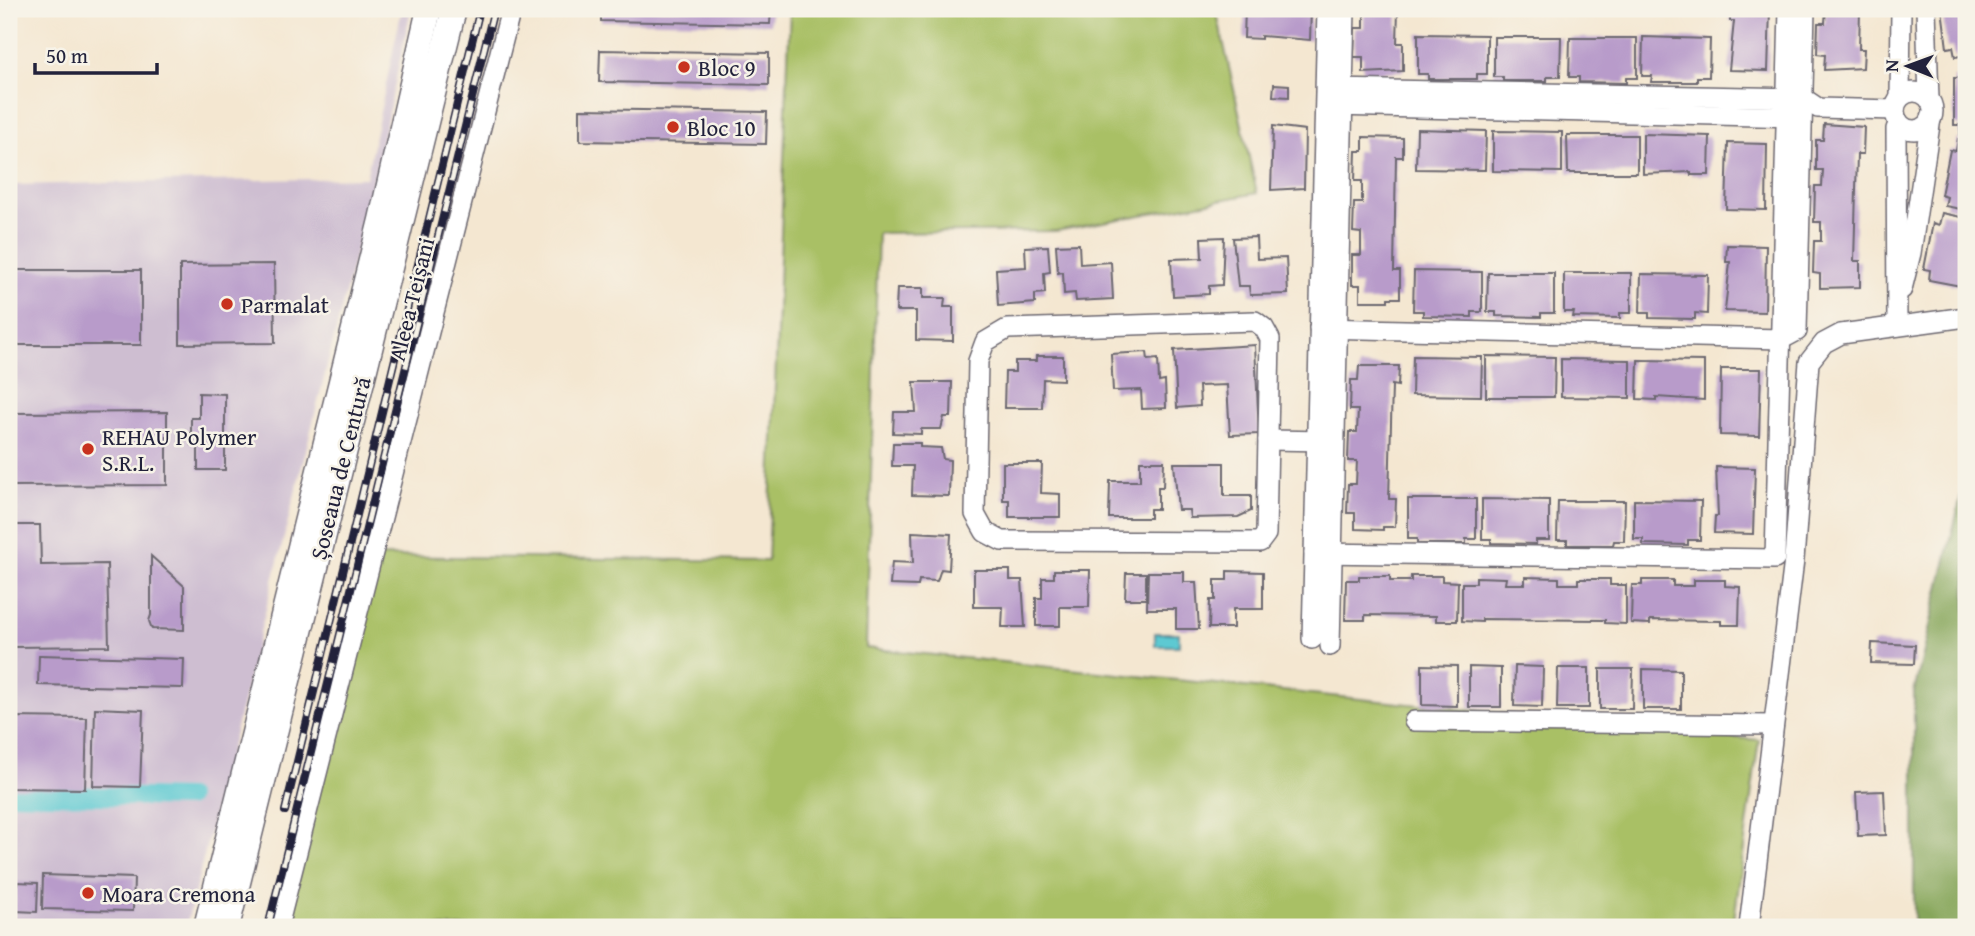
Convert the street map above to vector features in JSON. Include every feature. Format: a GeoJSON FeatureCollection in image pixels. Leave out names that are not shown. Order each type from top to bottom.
{"type":"FeatureCollection","features":[{"type":"Feature","properties":{"kind":"main road","name":"Șoseaua de Centură"},"geometry":{"type":"LineString","coordinates":[[206,927],[381,220],[429,9]]}},
{"type":"Feature","properties":{"kind":"main road","name":"Șoseaua de Centură"},"geometry":{"type":"LineString","coordinates":[[227,927],[454,9]]}},
{"type":"Feature","properties":{"kind":"street","name":"Aleea Teișani"},"geometry":{"type":"LineString","coordinates":[[278,927],[511,9]]}},
{"type":"Feature","properties":{"kind":"street"},"geometry":{"type":"LineString","coordinates":[[1312,639],[1323,553],[1329,328],[1334,98],[1327,9]]}},
{"type":"Feature","properties":{"kind":"street"},"geometry":{"type":"LineString","coordinates":[[1334,98],[1345,9]]}},
{"type":"Feature","properties":{"kind":"street"},"geometry":{"type":"LineString","coordinates":[[1789,9],[1800,107]]}},
{"type":"Feature","properties":{"kind":"street"},"geometry":{"type":"LineString","coordinates":[[1323,553],[1775,559],[1782,339],[1805,9]]}},
{"type":"Feature","properties":{"kind":"street"},"geometry":{"type":"LineString","coordinates":[[1896,320],[1896,129],[1901,9]]}},
{"type":"Feature","properties":{"kind":"street"},"geometry":{"type":"LineString","coordinates":[[1896,320],[1911,253],[1930,109],[1926,9]]}},
{"type":"Feature","properties":{"kind":"street"},"geometry":{"type":"LineString","coordinates":[[1898,110],[1912,92],[1930,109]]}},
{"type":"Feature","properties":{"kind":"street"},"geometry":{"type":"LineString","coordinates":[[1334,98],[1898,110],[1916,130],[1930,109]]}},
{"type":"Feature","properties":{"kind":"street"},"geometry":{"type":"LineString","coordinates":[[1749,927],[1794,560],[1809,362],[1824,343],[1841,334],[1896,320],[1966,317]]}},
{"type":"Feature","properties":{"kind":"street"},"geometry":{"type":"LineString","coordinates":[[1255,321],[1264,328],[1270,339],[1268,440],[1266,534],[1260,542],[1002,541],[985,532],[975,514],[978,361],[985,342],[1007,329],[1255,321]]}},
{"type":"Feature","properties":{"kind":"street"},"geometry":{"type":"LineString","coordinates":[[1329,328],[1782,339]]}},
{"type":"Feature","properties":{"kind":"street"},"geometry":{"type":"LineString","coordinates":[[1268,440],[1326,441]]}},
{"type":"Feature","properties":{"kind":"street"},"geometry":{"type":"LineString","coordinates":[[1323,553],[1330,646]]}},
{"type":"Feature","properties":{"kind":"street"},"geometry":{"type":"LineString","coordinates":[[1414,721],[1772,725]]}},
{"type":"Feature","properties":{"kind":"shaded area"},"geometry":{"type":"Polygon","coordinates":[[[402,9],[411,9],[374,179],[186,927],[9,927],[9,185],[366,178],[402,9]]]}},
{"type":"Feature","properties":{"kind":"green space"},"geometry":{"type":"Polygon","coordinates":[[[790,9],[1216,9],[1257,193],[1056,231],[878,233],[866,648],[1759,740],[1733,927],[281,927],[375,556],[768,561],[790,9]]]}},
{"type":"Feature","properties":{"kind":"green space"},"geometry":{"type":"Polygon","coordinates":[[[1966,476],[1966,927],[1914,927],[1914,692],[1966,476]]]}},
{"type":"Feature","properties":{"kind":"water"},"geometry":{"type":"Polygon","coordinates":[[[1155,633],[1179,633],[1179,646],[1155,646],[1155,633]]]}},
{"type":"Feature","properties":{"kind":"building"},"geometry":{"type":"Polygon","coordinates":[[[601,9],[771,9],[770,24],[601,21],[601,9]]]}},
{"type":"Feature","properties":{"kind":"building"},"geometry":{"type":"Polygon","coordinates":[[[1245,9],[1311,9],[1310,40],[1261,36],[1261,39],[1244,38],[1245,9]]]}},
{"type":"Feature","properties":{"kind":"building"},"geometry":{"type":"Polygon","coordinates":[[[1364,9],[1398,9],[1397,43],[1403,43],[1403,71],[1363,73],[1363,57],[1354,57],[1355,28],[1364,28],[1364,9]]]}},
{"type":"Feature","properties":{"kind":"building"},"geometry":{"type":"Polygon","coordinates":[[[1730,9],[1770,9],[1768,71],[1729,70],[1734,21],[1730,21],[1730,9]]]}},
{"type":"Feature","properties":{"kind":"building"},"geometry":{"type":"Polygon","coordinates":[[[1826,9],[1860,9],[1859,49],[1864,49],[1863,68],[1824,70],[1825,55],[1817,54],[1818,23],[1825,23],[1826,9]]]}},
{"type":"Feature","properties":{"kind":"building"},"geometry":{"type":"Polygon","coordinates":[[[1942,9],[1966,9],[1966,55],[1955,57],[1953,47],[1947,48],[1942,9]]]}},
{"type":"Feature","properties":{"kind":"building"},"geometry":{"type":"Polygon","coordinates":[[[1418,34],[1487,35],[1487,74],[1477,74],[1477,79],[1428,79],[1428,74],[1418,74],[1418,34]]]}},
{"type":"Feature","properties":{"kind":"building"},"geometry":{"type":"Polygon","coordinates":[[[1494,37],[1561,37],[1560,77],[1547,77],[1547,81],[1503,81],[1503,77],[1494,77],[1494,37]]]}},
{"type":"Feature","properties":{"kind":"building"},"geometry":{"type":"Polygon","coordinates":[[[1643,37],[1710,39],[1709,77],[1697,77],[1697,82],[1651,82],[1652,76],[1642,76],[1643,37]]]}},
{"type":"Feature","properties":{"kind":"building"},"geometry":{"type":"Polygon","coordinates":[[[1570,38],[1637,38],[1637,78],[1626,78],[1626,83],[1579,82],[1579,77],[1569,77],[1570,38]]]}},
{"type":"Feature","properties":{"kind":"building","name":"Bloc 9"},"geometry":{"type":"Polygon","coordinates":[[[600,50],[769,53],[769,85],[599,82],[600,50]]]}},
{"type":"Feature","properties":{"kind":"building"},"geometry":{"type":"Polygon","coordinates":[[[1960,66],[1966,66],[1966,135],[1960,135],[1960,125],[1954,125],[1954,78],[1960,78],[1960,66]]]}},
{"type":"Feature","properties":{"kind":"building"},"geometry":{"type":"Polygon","coordinates":[[[1274,84],[1289,85],[1289,97],[1273,96],[1274,84]]]}},
{"type":"Feature","properties":{"kind":"building","name":"Bloc 10"},"geometry":{"type":"Polygon","coordinates":[[[580,109],[767,112],[766,144],[580,141],[580,109]]]}},
{"type":"Feature","properties":{"kind":"building"},"geometry":{"type":"Polygon","coordinates":[[[1824,124],[1864,127],[1863,154],[1857,154],[1854,261],[1860,261],[1860,287],[1820,288],[1820,274],[1813,273],[1814,241],[1821,241],[1821,222],[1814,222],[1815,186],[1822,186],[1823,170],[1816,170],[1816,140],[1823,140],[1824,124]]]}},
{"type":"Feature","properties":{"kind":"building"},"geometry":{"type":"Polygon","coordinates":[[[1273,126],[1305,130],[1304,188],[1271,190],[1273,126]]]}},
{"type":"Feature","properties":{"kind":"building"},"geometry":{"type":"Polygon","coordinates":[[[1417,129],[1486,131],[1485,170],[1416,169],[1417,129]]]}},
{"type":"Feature","properties":{"kind":"building"},"geometry":{"type":"Polygon","coordinates":[[[1493,131],[1562,132],[1562,172],[1493,171],[1493,131]]]}},
{"type":"Feature","properties":{"kind":"building"},"geometry":{"type":"Polygon","coordinates":[[[1643,134],[1710,136],[1709,175],[1691,175],[1691,172],[1643,174],[1643,134]]]}},
{"type":"Feature","properties":{"kind":"building"},"geometry":{"type":"Polygon","coordinates":[[[1567,135],[1637,135],[1637,173],[1568,173],[1567,135]]]}},
{"type":"Feature","properties":{"kind":"building"},"geometry":{"type":"Polygon","coordinates":[[[1363,137],[1403,138],[1403,157],[1396,157],[1394,271],[1400,271],[1400,298],[1388,298],[1388,301],[1360,301],[1360,285],[1352,285],[1352,255],[1361,255],[1361,233],[1353,232],[1354,203],[1362,203],[1362,181],[1355,181],[1356,151],[1363,151],[1363,137]]]}},
{"type":"Feature","properties":{"kind":"building"},"geometry":{"type":"Polygon","coordinates":[[[1958,139],[1966,141],[1966,210],[1945,206],[1947,197],[1941,195],[1950,150],[1956,151],[1958,139]]]}},
{"type":"Feature","properties":{"kind":"building"},"geometry":{"type":"Polygon","coordinates":[[[1728,143],[1767,144],[1766,210],[1726,209],[1728,143]]]}},
{"type":"Feature","properties":{"kind":"building"},"geometry":{"type":"Polygon","coordinates":[[[1942,213],[1966,218],[1966,287],[1929,280],[1930,270],[1924,269],[1933,223],[1939,225],[1942,213]]]}},
{"type":"Feature","properties":{"kind":"building"},"geometry":{"type":"Polygon","coordinates":[[[1224,237],[1222,285],[1209,286],[1209,294],[1173,296],[1171,259],[1202,258],[1201,238],[1224,237]]]}},
{"type":"Feature","properties":{"kind":"building"},"geometry":{"type":"Polygon","coordinates":[[[1256,237],[1257,259],[1286,258],[1288,294],[1250,295],[1249,286],[1238,286],[1233,238],[1256,237]]]}},
{"type":"Feature","properties":{"kind":"building"},"geometry":{"type":"Polygon","coordinates":[[[1079,244],[1080,264],[1111,262],[1113,299],[1076,301],[1075,293],[1064,294],[1063,272],[1058,273],[1056,245],[1079,244]]]}},
{"type":"Feature","properties":{"kind":"building"},"geometry":{"type":"Polygon","coordinates":[[[1727,245],[1766,246],[1765,312],[1725,311],[1730,262],[1726,262],[1727,245]]]}},
{"type":"Feature","properties":{"kind":"building"},"geometry":{"type":"Polygon","coordinates":[[[1048,246],[1050,272],[1044,273],[1045,293],[1035,294],[1035,303],[998,306],[996,269],[1026,267],[1025,247],[1048,246]]]}},
{"type":"Feature","properties":{"kind":"building","name":"Parmalat"},"geometry":{"type":"Polygon","coordinates":[[[274,264],[275,343],[180,344],[180,265],[274,264]]]}},
{"type":"Feature","properties":{"kind":"building"},"geometry":{"type":"Polygon","coordinates":[[[9,270],[141,270],[141,345],[9,345],[9,270]]]}},
{"type":"Feature","properties":{"kind":"building"},"geometry":{"type":"Polygon","coordinates":[[[1414,271],[1482,272],[1482,312],[1472,312],[1472,317],[1423,316],[1423,311],[1413,311],[1414,271]]]}},
{"type":"Feature","properties":{"kind":"building"},"geometry":{"type":"Polygon","coordinates":[[[1488,273],[1554,273],[1554,313],[1541,313],[1541,317],[1496,316],[1496,312],[1487,312],[1488,273]]]}},
{"type":"Feature","properties":{"kind":"building"},"geometry":{"type":"Polygon","coordinates":[[[1564,273],[1631,273],[1631,313],[1620,313],[1620,318],[1573,317],[1574,312],[1564,312],[1564,273]]]}},
{"type":"Feature","properties":{"kind":"building"},"geometry":{"type":"Polygon","coordinates":[[[1641,274],[1708,275],[1707,314],[1695,313],[1695,319],[1649,318],[1649,313],[1640,313],[1641,274]]]}},
{"type":"Feature","properties":{"kind":"building"},"geometry":{"type":"Polygon","coordinates":[[[897,288],[923,288],[923,298],[945,298],[944,307],[953,307],[953,341],[916,340],[916,311],[896,311],[897,288]]]}},
{"type":"Feature","properties":{"kind":"building"},"geometry":{"type":"Polygon","coordinates":[[[1255,345],[1259,434],[1230,435],[1227,385],[1199,386],[1200,406],[1177,408],[1174,350],[1255,345]]]}},
{"type":"Feature","properties":{"kind":"building"},"geometry":{"type":"Polygon","coordinates":[[[1147,352],[1148,360],[1158,359],[1159,382],[1165,381],[1166,408],[1142,409],[1141,390],[1113,391],[1111,354],[1147,352]]]}},
{"type":"Feature","properties":{"kind":"building"},"geometry":{"type":"Polygon","coordinates":[[[1036,356],[1063,356],[1063,380],[1043,379],[1042,408],[1004,408],[1005,372],[1015,372],[1015,361],[1036,361],[1036,356]]]}},
{"type":"Feature","properties":{"kind":"building"},"geometry":{"type":"Polygon","coordinates":[[[1413,356],[1482,357],[1481,396],[1412,395],[1413,356]]]}},
{"type":"Feature","properties":{"kind":"building"},"geometry":{"type":"Polygon","coordinates":[[[1486,356],[1555,357],[1554,397],[1486,397],[1486,356]]]}},
{"type":"Feature","properties":{"kind":"building"},"geometry":{"type":"Polygon","coordinates":[[[1561,359],[1630,360],[1630,398],[1561,397],[1561,359]]]}},
{"type":"Feature","properties":{"kind":"building"},"geometry":{"type":"Polygon","coordinates":[[[1638,360],[1704,361],[1704,400],[1656,397],[1656,400],[1637,399],[1638,360]]]}},
{"type":"Feature","properties":{"kind":"building"},"geometry":{"type":"Polygon","coordinates":[[[1359,366],[1399,366],[1398,386],[1392,385],[1389,499],[1396,499],[1395,527],[1383,527],[1383,530],[1355,529],[1355,513],[1347,513],[1348,484],[1356,484],[1357,461],[1348,461],[1349,432],[1357,432],[1358,410],[1350,410],[1351,380],[1358,380],[1359,366]]]}},
{"type":"Feature","properties":{"kind":"building"},"geometry":{"type":"Polygon","coordinates":[[[1721,369],[1761,369],[1759,436],[1720,435],[1721,369]]]}},
{"type":"Feature","properties":{"kind":"building"},"geometry":{"type":"Polygon","coordinates":[[[914,382],[952,382],[951,417],[944,417],[941,429],[921,429],[921,434],[893,433],[894,412],[916,412],[914,382]]]}},
{"type":"Feature","properties":{"kind":"building"},"geometry":{"type":"Polygon","coordinates":[[[199,393],[225,394],[225,470],[198,470],[198,445],[191,445],[191,418],[199,418],[199,393]]]}},
{"type":"Feature","properties":{"kind":"building","name":"REHAU Polymer S.R.L."},"geometry":{"type":"Polygon","coordinates":[[[167,412],[167,485],[9,486],[9,413],[167,412]]]}},
{"type":"Feature","properties":{"kind":"building"},"geometry":{"type":"Polygon","coordinates":[[[893,443],[920,443],[920,447],[941,448],[943,459],[950,460],[949,496],[912,495],[913,466],[892,466],[893,443]]]}},
{"type":"Feature","properties":{"kind":"building"},"geometry":{"type":"Polygon","coordinates":[[[1140,461],[1164,461],[1163,487],[1158,487],[1158,509],[1150,509],[1150,518],[1109,518],[1110,481],[1140,481],[1140,461]]]}},
{"type":"Feature","properties":{"kind":"building"},"geometry":{"type":"Polygon","coordinates":[[[1003,463],[1042,463],[1041,493],[1060,494],[1060,517],[1009,517],[1009,500],[1003,500],[1003,463]]]}},
{"type":"Feature","properties":{"kind":"building"},"geometry":{"type":"Polygon","coordinates":[[[1174,463],[1224,463],[1224,496],[1251,496],[1251,511],[1238,517],[1190,518],[1189,510],[1178,510],[1174,463]]]}},
{"type":"Feature","properties":{"kind":"building"},"geometry":{"type":"Polygon","coordinates":[[[1716,467],[1755,468],[1753,534],[1714,533],[1715,516],[1718,516],[1716,467]]]}},
{"type":"Feature","properties":{"kind":"building"},"geometry":{"type":"Polygon","coordinates":[[[1408,499],[1476,499],[1476,539],[1466,539],[1466,544],[1417,544],[1417,539],[1408,539],[1408,499]]]}},
{"type":"Feature","properties":{"kind":"building"},"geometry":{"type":"Polygon","coordinates":[[[1482,499],[1549,500],[1549,540],[1536,540],[1536,544],[1491,543],[1491,539],[1482,539],[1482,499]]]}},
{"type":"Feature","properties":{"kind":"building"},"geometry":{"type":"Polygon","coordinates":[[[1634,500],[1701,501],[1700,540],[1688,540],[1688,545],[1643,544],[1643,539],[1634,539],[1634,500]]]}},
{"type":"Feature","properties":{"kind":"building"},"geometry":{"type":"Polygon","coordinates":[[[1558,501],[1625,501],[1624,541],[1614,541],[1613,545],[1567,545],[1567,540],[1557,540],[1558,501]]]}},
{"type":"Feature","properties":{"kind":"building"},"geometry":{"type":"Polygon","coordinates":[[[9,525],[40,525],[41,565],[107,564],[109,646],[9,647],[9,525]]]}},
{"type":"Feature","properties":{"kind":"building"},"geometry":{"type":"Polygon","coordinates":[[[912,532],[951,534],[949,570],[941,569],[937,581],[919,580],[918,586],[890,585],[892,562],[913,563],[912,532]]]}},
{"type":"Feature","properties":{"kind":"building"},"geometry":{"type":"Polygon","coordinates":[[[151,556],[184,586],[184,630],[152,629],[149,621],[151,556]]]}},
{"type":"Feature","properties":{"kind":"building"},"geometry":{"type":"Polygon","coordinates":[[[974,570],[1010,570],[1010,580],[1022,580],[1025,627],[1002,627],[1003,607],[974,607],[974,570]]]}},
{"type":"Feature","properties":{"kind":"building"},"geometry":{"type":"Polygon","coordinates":[[[1054,570],[1090,570],[1089,607],[1060,607],[1060,626],[1036,626],[1036,598],[1042,598],[1042,578],[1054,578],[1054,570]]]}},
{"type":"Feature","properties":{"kind":"building"},"geometry":{"type":"Polygon","coordinates":[[[1227,571],[1263,572],[1263,609],[1233,609],[1233,628],[1209,628],[1210,600],[1215,600],[1215,580],[1227,580],[1227,571]]]}},
{"type":"Feature","properties":{"kind":"building"},"geometry":{"type":"Polygon","coordinates":[[[1148,572],[1184,572],[1184,582],[1196,582],[1199,629],[1176,629],[1176,609],[1147,609],[1148,572]]]}},
{"type":"Feature","properties":{"kind":"building"},"geometry":{"type":"Polygon","coordinates":[[[1126,573],[1146,573],[1146,599],[1125,599],[1126,573]]]}},
{"type":"Feature","properties":{"kind":"building"},"geometry":{"type":"Polygon","coordinates":[[[1359,576],[1390,576],[1390,581],[1411,581],[1411,576],[1442,576],[1442,581],[1458,582],[1457,621],[1436,621],[1436,616],[1365,615],[1365,620],[1345,620],[1346,580],[1359,580],[1359,576]]]}},
{"type":"Feature","properties":{"kind":"building"},"geometry":{"type":"Polygon","coordinates":[[[1476,577],[1506,578],[1505,584],[1525,584],[1525,577],[1559,578],[1559,584],[1578,584],[1578,579],[1610,579],[1610,585],[1626,585],[1626,624],[1605,623],[1605,620],[1462,621],[1462,583],[1476,583],[1476,577]]]}},
{"type":"Feature","properties":{"kind":"building"},"geometry":{"type":"Polygon","coordinates":[[[1642,580],[1673,580],[1673,586],[1694,586],[1694,580],[1725,580],[1725,586],[1740,587],[1739,625],[1721,625],[1721,621],[1650,620],[1650,624],[1631,623],[1632,585],[1642,585],[1642,580]]]}},
{"type":"Feature","properties":{"kind":"building"},"geometry":{"type":"Polygon","coordinates":[[[1872,643],[1915,645],[1914,664],[1871,663],[1872,643]]]}},
{"type":"Feature","properties":{"kind":"building"},"geometry":{"type":"Polygon","coordinates":[[[39,655],[184,659],[183,688],[38,685],[39,655]]]}},
{"type":"Feature","properties":{"kind":"building"},"geometry":{"type":"Polygon","coordinates":[[[1422,665],[1457,666],[1457,706],[1422,705],[1422,665]]]}},
{"type":"Feature","properties":{"kind":"building"},"geometry":{"type":"Polygon","coordinates":[[[1515,666],[1543,667],[1542,707],[1514,706],[1515,666]]]}},
{"type":"Feature","properties":{"kind":"building"},"geometry":{"type":"Polygon","coordinates":[[[1469,667],[1501,668],[1501,707],[1469,707],[1469,667]]]}},
{"type":"Feature","properties":{"kind":"building"},"geometry":{"type":"Polygon","coordinates":[[[1558,668],[1589,668],[1589,708],[1557,708],[1558,668]]]}},
{"type":"Feature","properties":{"kind":"building"},"geometry":{"type":"Polygon","coordinates":[[[1600,669],[1633,669],[1632,709],[1600,709],[1600,669]]]}},
{"type":"Feature","properties":{"kind":"building"},"geometry":{"type":"Polygon","coordinates":[[[1643,669],[1681,670],[1681,709],[1643,709],[1643,669]]]}},
{"type":"Feature","properties":{"kind":"building"},"geometry":{"type":"Polygon","coordinates":[[[95,708],[143,710],[140,787],[93,786],[95,708]]]}},
{"type":"Feature","properties":{"kind":"building"},"geometry":{"type":"Polygon","coordinates":[[[9,717],[87,718],[85,789],[9,788],[9,717]]]}},
{"type":"Feature","properties":{"kind":"building"},"geometry":{"type":"Polygon","coordinates":[[[1884,791],[1886,835],[1858,836],[1856,792],[1884,791]]]}},
{"type":"Feature","properties":{"kind":"building","name":"Moara Cremona"},"geometry":{"type":"Polygon","coordinates":[[[43,875],[134,878],[133,911],[42,909],[43,875]]]}},
{"type":"Feature","properties":{"kind":"building"},"geometry":{"type":"Polygon","coordinates":[[[17,882],[38,883],[37,912],[15,911],[17,882]]]}},
{"type":"Feature","properties":{"kind":"waterway"},"geometry":{"type":"LineString","coordinates":[[9,794],[188,798]]}},
{"type":"Feature","properties":{"kind":"railway"},"geometry":{"type":"LineString","coordinates":[[285,811],[480,9]]}},
{"type":"Feature","properties":{"kind":"railway"},"geometry":{"type":"LineString","coordinates":[[268,927],[494,9]]}},
{"type":"Feature","properties":{"kind":"place","name":"Bloc 9"},"geometry":{"type":"Point","coordinates":[684,67]}},
{"type":"Feature","properties":{"kind":"place","name":"Bloc 10"},"geometry":{"type":"Point","coordinates":[673,127]}},
{"type":"Feature","properties":{"kind":"place","name":"Parmalat"},"geometry":{"type":"Point","coordinates":[227,304]}},
{"type":"Feature","properties":{"kind":"place","name":"REHAU Polymer S.R.L."},"geometry":{"type":"Point","coordinates":[88,449]}},
{"type":"Feature","properties":{"kind":"place","name":"Moara Cremona"},"geometry":{"type":"Point","coordinates":[88,893]}}]}
